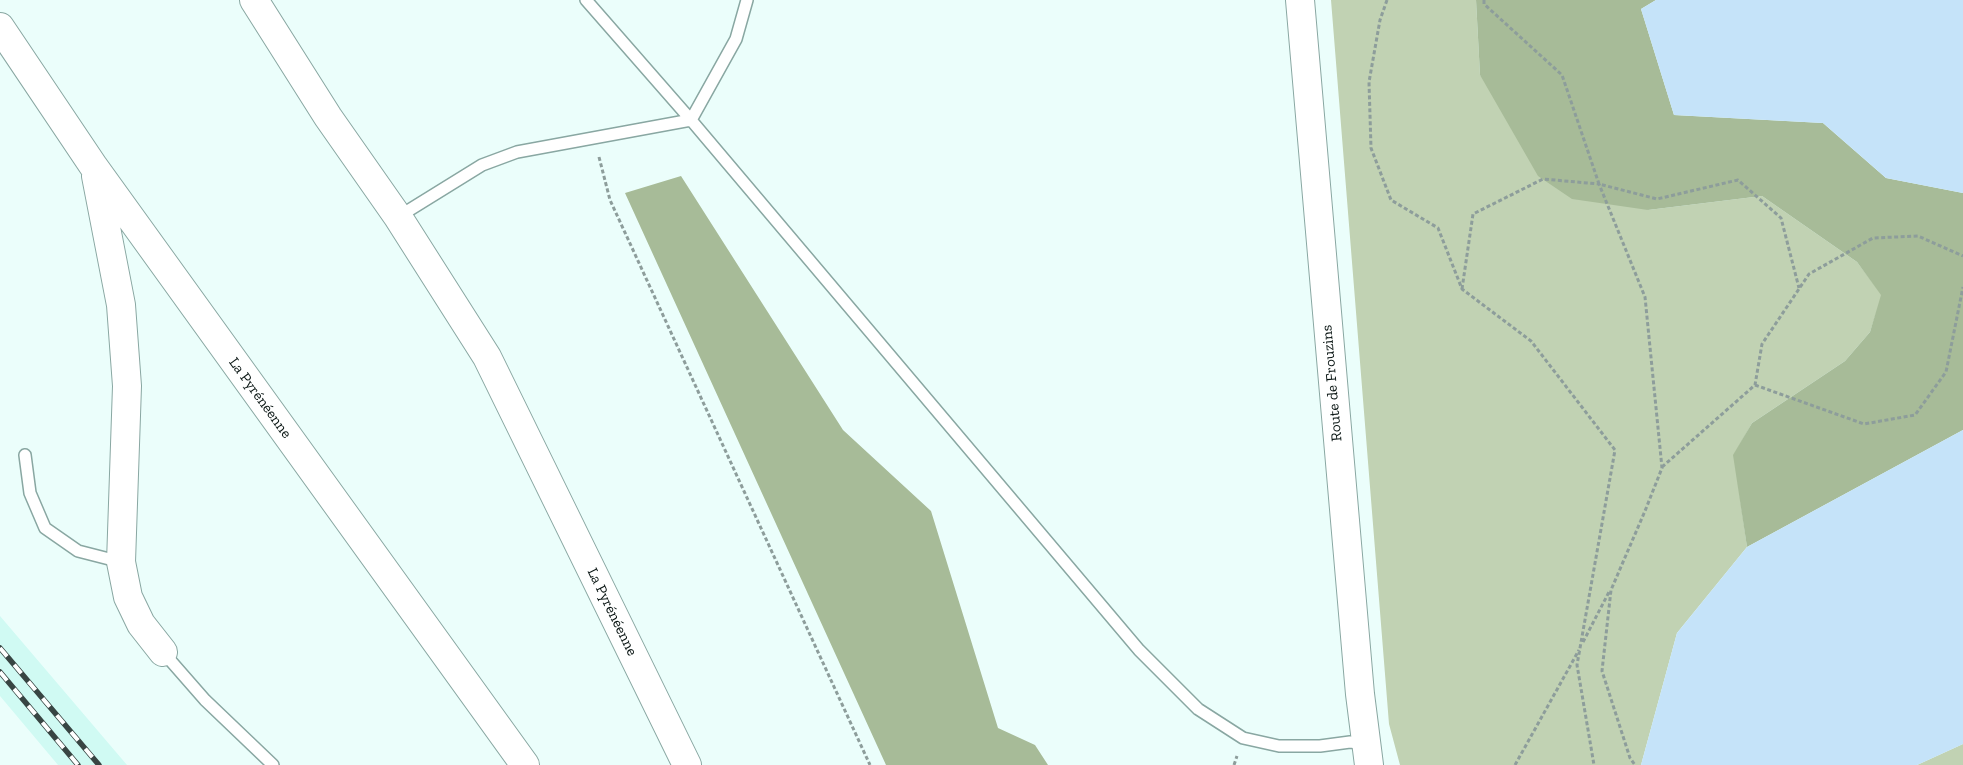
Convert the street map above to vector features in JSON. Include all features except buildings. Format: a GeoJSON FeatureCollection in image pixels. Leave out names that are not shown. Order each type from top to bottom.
{"type":"FeatureCollection","features":[{"type":"Feature","properties":{"kind":"main road","name":"La Pyrénéenne"},"geometry":{"type":"LineString","coordinates":[[254,0],[328,116],[398,217],[487,357],[687,765]]}},
{"type":"Feature","properties":{"kind":"main road","name":"Route de Frouzins"},"geometry":{"type":"LineString","coordinates":[[1300,0],[1334,403],[1368,754]]}},
{"type":"Feature","properties":{"kind":"main road","name":"La Pyrénéenne"},"geometry":{"type":"LineString","coordinates":[[0,27],[94,167],[525,765]]}},
{"type":"Feature","properties":{"kind":"main road"},"geometry":{"type":"LineString","coordinates":[[94,167],[121,305],[123,332],[126,386],[121,562],[128,597],[141,624],[163,652]]}},
{"type":"Feature","properties":{"kind":"lane"},"geometry":{"type":"LineString","coordinates":[[586,0],[691,120],[1139,650],[1198,709],[1243,738],[1279,746],[1320,746],[1350,742],[1368,754]]}},
{"type":"Feature","properties":{"kind":"lane"},"geometry":{"type":"LineString","coordinates":[[691,120],[736,39],[748,0]]}},
{"type":"Feature","properties":{"kind":"lane"},"geometry":{"type":"LineString","coordinates":[[398,217],[482,165],[517,152],[691,120]]}},
{"type":"Feature","properties":{"kind":"lane"},"geometry":{"type":"LineString","coordinates":[[25,455],[30,493],[45,528],[78,551],[121,562]]}},
{"type":"Feature","properties":{"kind":"lane"},"geometry":{"type":"LineString","coordinates":[[163,652],[205,700],[273,765]]}},
{"type":"Feature","properties":{"kind":"path"},"geometry":{"type":"LineString","coordinates":[[1387,0],[1380,20],[1369,82],[1371,148],[1390,200],[1438,228],[1462,290],[1531,341],[1615,450],[1577,665],[1594,765]]}},
{"type":"Feature","properties":{"kind":"path"},"geometry":{"type":"LineString","coordinates":[[1484,0],[1484,4],[1562,75],[1599,184],[1645,297],[1662,468]]}},
{"type":"Feature","properties":{"kind":"path"},"geometry":{"type":"LineString","coordinates":[[594,137],[610,200],[870,765]]}},
{"type":"Feature","properties":{"kind":"path"},"geometry":{"type":"LineString","coordinates":[[1462,290],[1474,214],[1543,180],[1599,184],[1658,199],[1738,180],[1781,218],[1799,288]]}},
{"type":"Feature","properties":{"kind":"path"},"geometry":{"type":"LineString","coordinates":[[1515,765],[1611,590],[1662,468],[1755,385],[1762,344],[1808,274],[1873,238],[1918,236],[1963,256]]}},
{"type":"Feature","properties":{"kind":"path"},"geometry":{"type":"LineString","coordinates":[[1755,385],[1864,424],[1915,414],[1946,372],[1963,287]]}},
{"type":"Feature","properties":{"kind":"path"},"geometry":{"type":"LineString","coordinates":[[1611,590],[1602,671],[1630,758],[1635,765]]}},
{"type":"Feature","properties":{"kind":"shaded area"},"geometry":{"type":"Polygon","coordinates":[[[1331,0],[1476,0],[1480,75],[1648,210],[1762,196],[1857,262],[1882,295],[1870,332],[1845,361],[1752,423],[1734,455],[1747,547],[1677,633],[1641,765],[1400,765],[1389,724],[1331,0]]]}},
{"type":"Feature","properties":{"kind":"shaded area"},"geometry":{"type":"Polygon","coordinates":[[[1476,0],[1656,0],[1641,9],[1674,115],[1823,123],[1886,178],[1963,193],[1963,430],[1747,547],[1733,455],[1752,423],[1845,361],[1870,332],[1881,295],[1857,262],[1762,196],[1648,210],[1572,199],[1538,176],[1480,75],[1476,0]]]}},
{"type":"Feature","properties":{"kind":"shaded area"},"geometry":{"type":"Polygon","coordinates":[[[681,176],[843,430],[931,511],[998,728],[1035,745],[1048,765],[886,765],[625,193],[681,176]]]}},
{"type":"Feature","properties":{"kind":"shaded area"},"geometry":{"type":"Polygon","coordinates":[[[0,616],[127,765],[58,765],[0,696],[0,616]]]}},
{"type":"Feature","properties":{"kind":"shaded area"},"geometry":{"type":"Polygon","coordinates":[[[1963,744],[1963,765],[1917,765],[1963,744]]]}},
{"type":"Feature","properties":{"kind":"water"},"geometry":{"type":"Polygon","coordinates":[[[1656,0],[1963,0],[1963,193],[1886,178],[1823,123],[1674,115],[1641,9],[1656,0]]]}},
{"type":"Feature","properties":{"kind":"water"},"geometry":{"type":"Polygon","coordinates":[[[1963,430],[1963,744],[1917,765],[1641,765],[1677,633],[1747,547],[1963,430]]]}},
{"type":"Feature","properties":{"kind":"railway"},"geometry":{"type":"LineString","coordinates":[[0,648],[99,765]]}},
{"type":"Feature","properties":{"kind":"railway"},"geometry":{"type":"LineString","coordinates":[[0,672],[78,765]]}}]}
